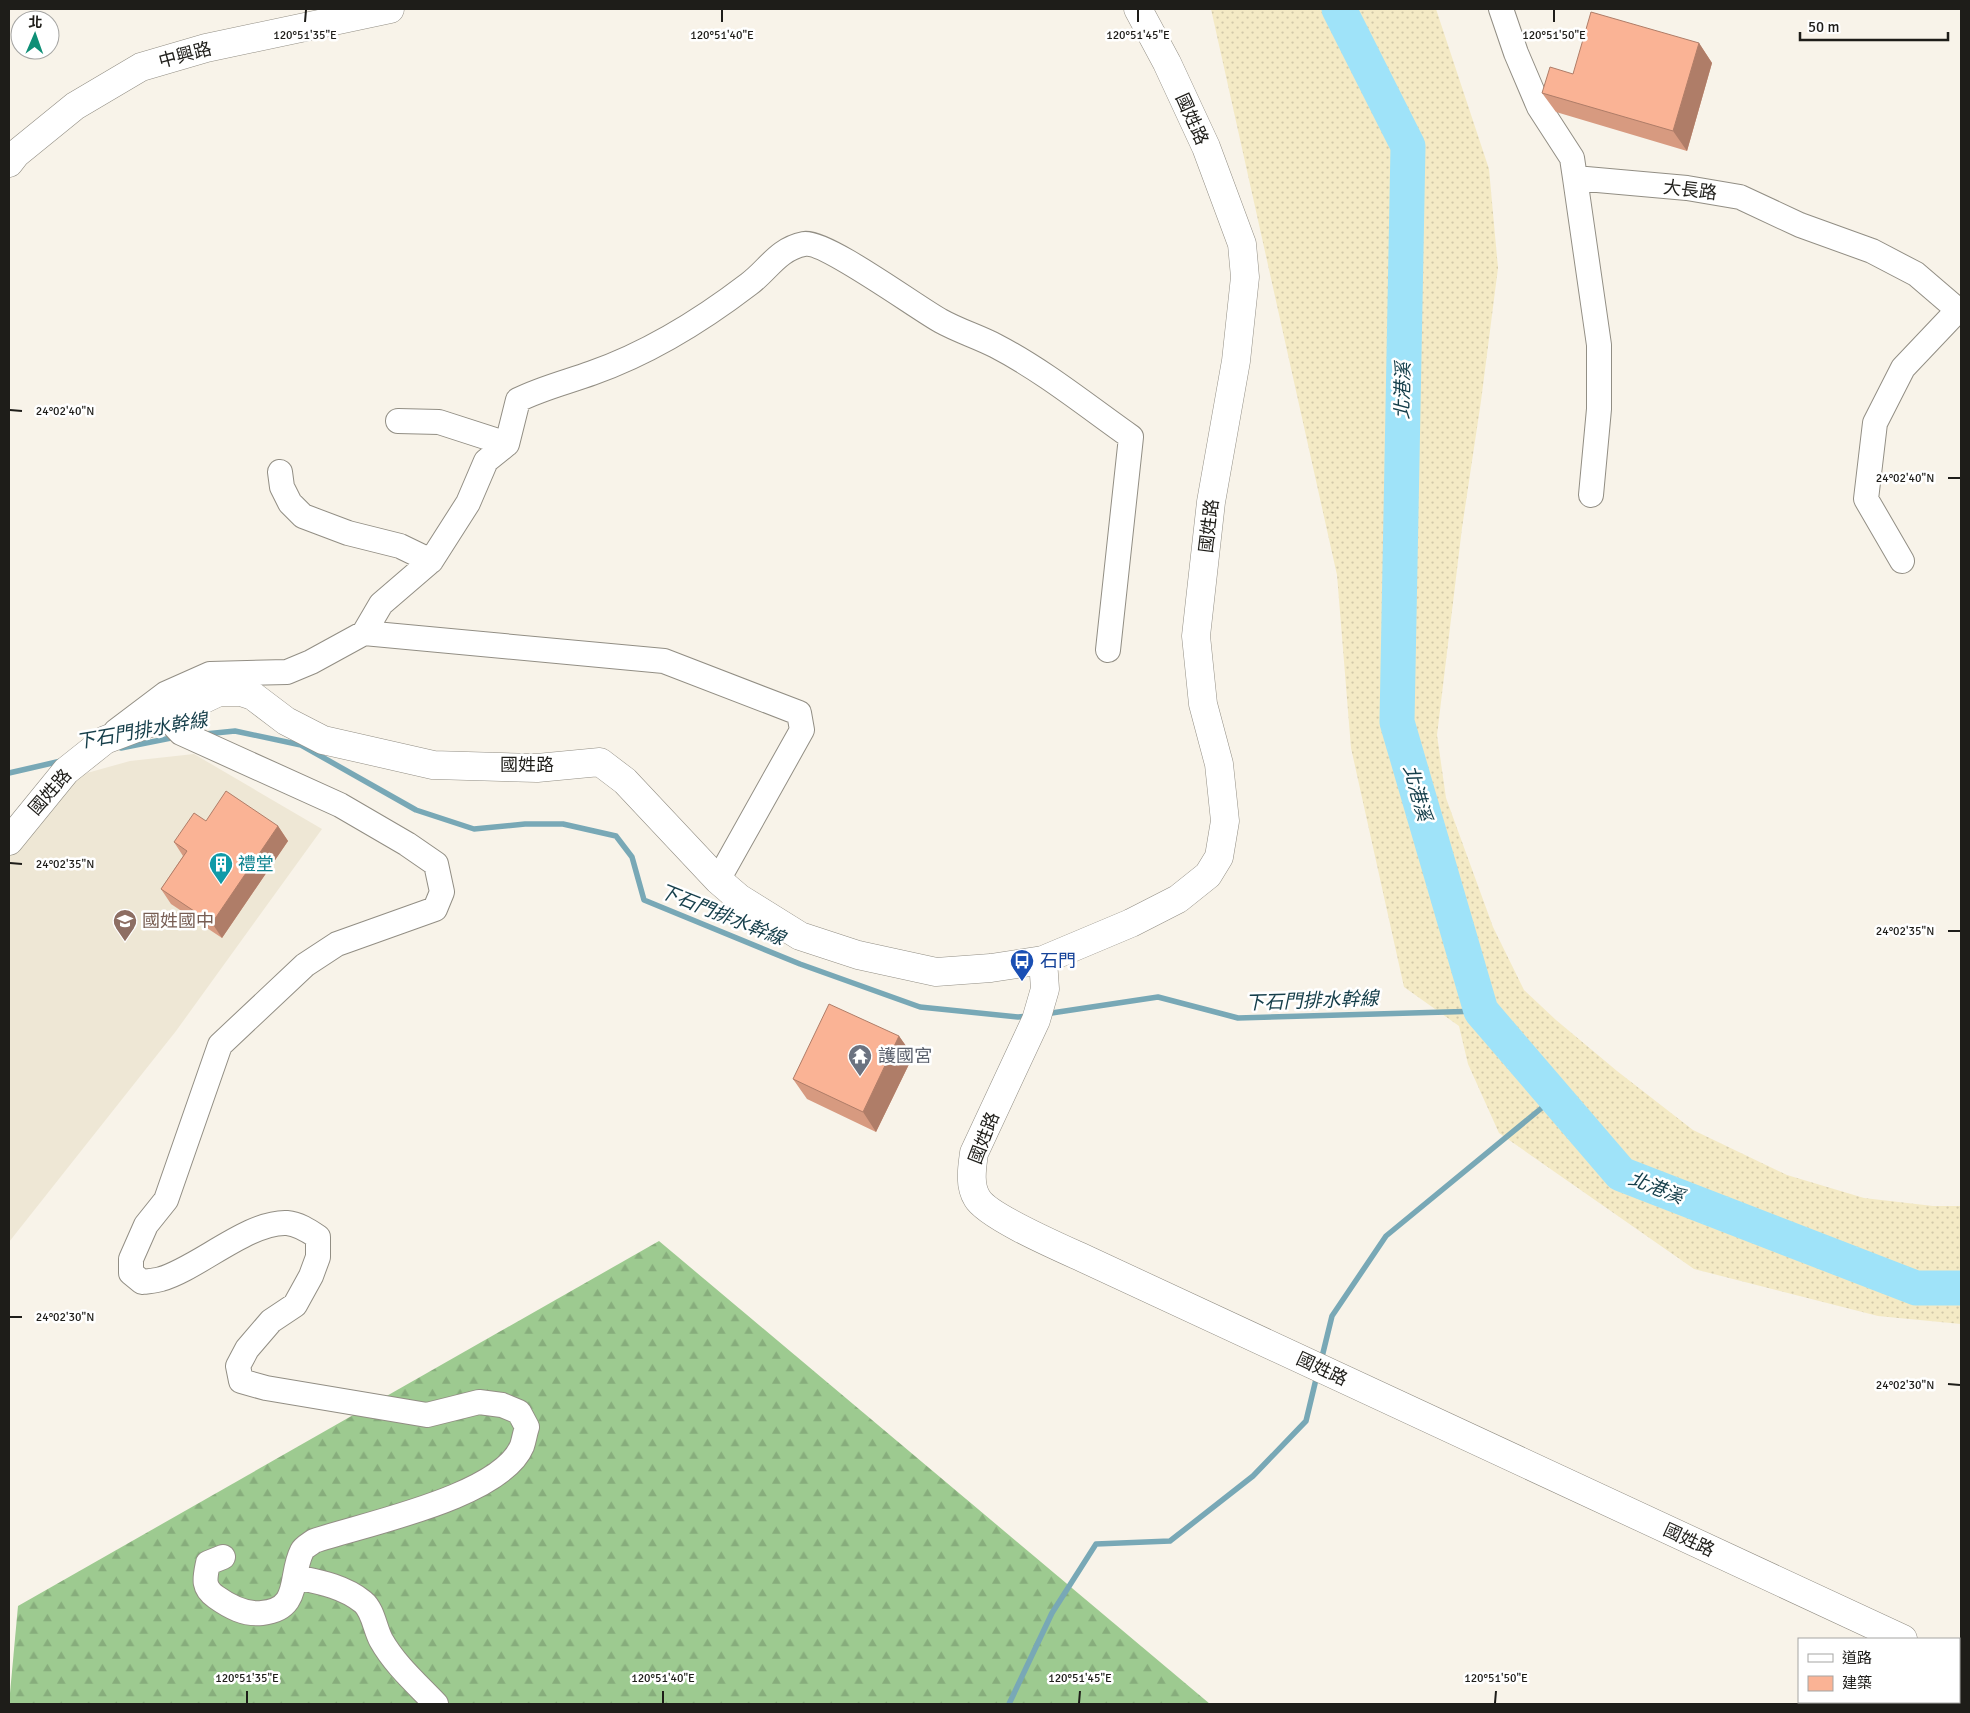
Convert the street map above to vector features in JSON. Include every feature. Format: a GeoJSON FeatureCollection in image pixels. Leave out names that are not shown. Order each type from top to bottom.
{"type":"FeatureCollection","features":[{"type":"Feature","properties":{"kind":"street","name":"中興路"},"geometry":{"type":"LineString","coordinates":[[9,163],[16,154],[75,106],[141,67],[206,48],[390,9]]}},
{"type":"Feature","properties":{"kind":"street","name":"國姓路"},"geometry":{"type":"LineString","coordinates":[[9,841],[66,770],[105,740],[166,717],[219,692],[241,692],[252,696],[286,721],[323,740],[433,765],[538,768],[600,762],[625,781],[718,880],[739,898],[800,936],[858,955],[936,972],[992,968],[1043,960],[1131,923],[1178,900],[1208,875],[1219,857],[1225,821],[1219,764],[1203,704],[1196,636],[1211,502],[1242,320],[1245,277],[1242,244],[1206,147],[1167,63],[1138,9]]}},
{"type":"Feature","properties":{"kind":"street"},"geometry":{"type":"LineString","coordinates":[[1501,9],[1516,53],[1539,107],[1572,158],[1600,345],[1599,409],[1591,495]]}},
{"type":"Feature","properties":{"kind":"street","name":"大長路"},"geometry":{"type":"LineString","coordinates":[[1575,178],[1687,188],[1740,196],[1800,225],[1872,251],[1916,274],[1959,310]]}},
{"type":"Feature","properties":{"kind":"street"},"geometry":{"type":"LineString","coordinates":[[105,740],[164,694],[210,674],[287,672],[311,662],[364,633],[381,604],[431,561],[468,503],[486,462],[507,444],[518,400],[546,386],[593,373],[655,346],[698,321],[752,282],[774,259],[788,250],[806,244],[821,248],[854,266],[942,322],[996,345],[1061,386],[1131,437],[1108,650]]}},
{"type":"Feature","properties":{"kind":"street"},"geometry":{"type":"LineString","coordinates":[[1902,562],[1866,499],[1875,424],[1903,368],[1959,310]]}},
{"type":"Feature","properties":{"kind":"street"},"geometry":{"type":"LineString","coordinates":[[398,421],[439,422],[507,444]]}},
{"type":"Feature","properties":{"kind":"street"},"geometry":{"type":"LineString","coordinates":[[280,472],[282,487],[290,502],[303,516],[348,533],[400,546],[431,561]]}},
{"type":"Feature","properties":{"kind":"street"},"geometry":{"type":"LineString","coordinates":[[364,633],[664,660],[799,713],[802,730],[718,880]]}},
{"type":"Feature","properties":{"kind":"street"},"geometry":{"type":"LineString","coordinates":[[166,717],[180,733],[340,805],[407,844],[436,864],[442,892],[436,909],[337,944],[305,965],[220,1044],[166,1200],[146,1225],[131,1259],[131,1273],[142,1282],[162,1279],[235,1240],[268,1226],[287,1223],[304,1228],[318,1237],[318,1257],[311,1276],[296,1305],[271,1321],[248,1349],[238,1366],[241,1381],[266,1388],[427,1415],[479,1402],[502,1405],[519,1412],[527,1427],[522,1447],[494,1475],[474,1488],[432,1506],[314,1541],[302,1550],[289,1599],[276,1612],[250,1614],[225,1603],[208,1591],[204,1583],[208,1563],[222,1557]]}},
{"type":"Feature","properties":{"kind":"street","name":"國姓路"},"geometry":{"type":"LineString","coordinates":[[1043,960],[1045,989],[1036,1020],[974,1153],[970,1174],[977,1199],[1005,1220],[1083,1258],[1901,1638]]}},
{"type":"Feature","properties":{"kind":"street"},"geometry":{"type":"LineString","coordinates":[[295,1578],[323,1582],[347,1591],[365,1603],[381,1640],[402,1669],[436,1704]]}},
{"type":"Feature","properties":{"kind":"shaded area","name":"國姓國中"},"geometry":{"type":"Polygon","coordinates":[[[194,754],[322,829],[176,1031],[9,1242],[9,853],[69,778],[130,761],[194,754]]]}},
{"type":"Feature","properties":{"kind":"green space"},"geometry":{"type":"Polygon","coordinates":[[[659,1241],[1210,1704],[9,1704],[18,1606],[659,1241]]]}},
{"type":"Feature","properties":{"kind":"sand","name":"北港溪"},"geometry":{"type":"Polygon","coordinates":[[[1211,9],[1436,9],[1489,169],[1498,268],[1462,528],[1437,735],[1446,798],[1493,927],[1524,990],[1556,1020],[1617,1071],[1693,1130],[1787,1175],[1864,1198],[1933,1206],[1961,1206],[1961,1324],[1878,1316],[1694,1269],[1499,1133],[1468,1064],[1459,1026],[1404,987],[1351,748],[1337,575],[1211,9]]]}},
{"type":"Feature","properties":{"kind":"building"},"geometry":{"type":"Polygon","coordinates":[[[1591,12],[1699,43],[1673,131],[1542,93],[1550,67],[1573,74],[1591,12]]]}},
{"type":"Feature","properties":{"kind":"building","name":"禮堂"},"geometry":{"type":"Polygon","coordinates":[[[226,791],[278,826],[212,923],[161,889],[187,851],[174,842],[194,813],[206,821],[226,791]]]}},
{"type":"Feature","properties":{"kind":"building","name":"護國宮"},"geometry":{"type":"Polygon","coordinates":[[[829,1004],[899,1036],[863,1112],[793,1079],[829,1004]]]}},
{"type":"Feature","properties":{"kind":"waterway","name":"北港溪"},"geometry":{"type":"LineString","coordinates":[[1339,9],[1408,146],[1397,722],[1481,1011],[1621,1174],[1916,1288],[1961,1288]]}},
{"type":"Feature","properties":{"kind":"waterway","name":"下石門排水幹線"},"geometry":{"type":"LineString","coordinates":[[205,734],[235,731],[301,745],[416,810],[474,829],[525,824],[563,824],[616,836],[632,857],[644,900],[800,964],[920,1007],[1018,1017],[1029,1016]]}},
{"type":"Feature","properties":{"kind":"waterway","name":"下石門排水幹線"},"geometry":{"type":"LineString","coordinates":[[121,748],[176,737]]}},
{"type":"Feature","properties":{"kind":"waterway","name":"下石門排水幹線"},"geometry":{"type":"LineString","coordinates":[[9,773],[61,761]]}},
{"type":"Feature","properties":{"kind":"waterway","name":"下石門排水幹線"},"geometry":{"type":"LineString","coordinates":[[1045,1014],[1158,997],[1238,1018],[1481,1011]]}},
{"type":"Feature","properties":{"kind":"waterway"},"geometry":{"type":"LineString","coordinates":[[1321,1361],[1332,1316],[1386,1236],[1555,1097]]}},
{"type":"Feature","properties":{"kind":"waterway"},"geometry":{"type":"LineString","coordinates":[[1009,1704],[1052,1613],[1096,1544],[1170,1541],[1253,1476],[1306,1421],[1317,1375]]}},
{"type":"Feature","properties":{"kind":"place","name":"禮堂"},"geometry":{"type":"Point","coordinates":[221,885]}},
{"type":"Feature","properties":{"kind":"place","name":"國姓國中"},"geometry":{"type":"Point","coordinates":[125,942]}},
{"type":"Feature","properties":{"kind":"place","name":"石門"},"geometry":{"type":"Point","coordinates":[1022,982]}},
{"type":"Feature","properties":{"kind":"place","name":"護國宮"},"geometry":{"type":"Point","coordinates":[860,1077]}}]}
